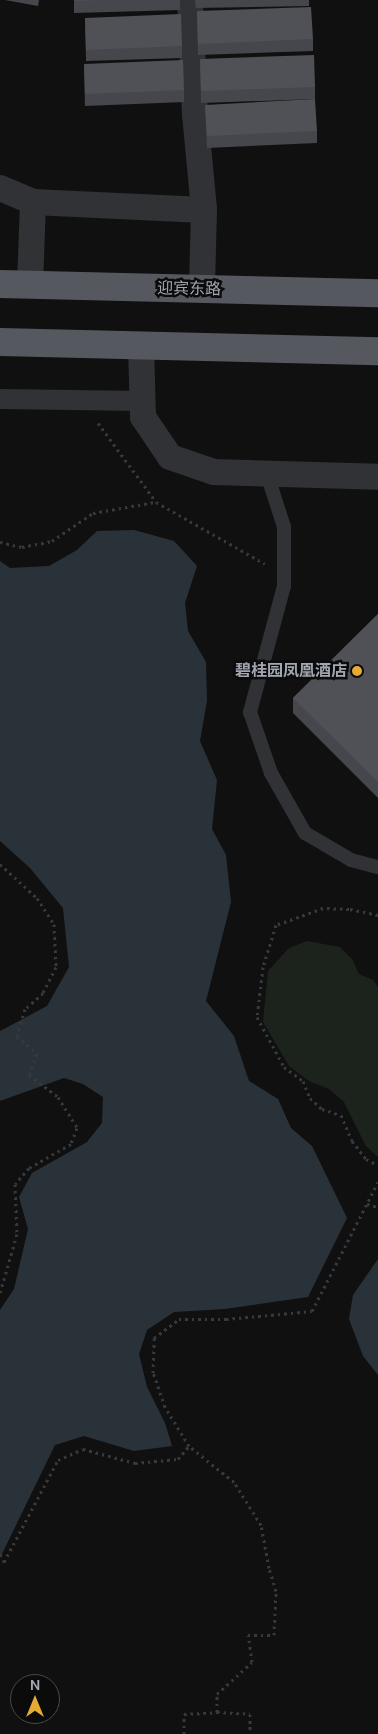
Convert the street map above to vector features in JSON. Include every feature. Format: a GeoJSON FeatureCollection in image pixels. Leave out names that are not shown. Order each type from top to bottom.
{"type":"FeatureCollection","features":[{"type":"Feature","properties":{"kind":"highway","name":"迎宾东路"},"geometry":{"type":"LineString","coordinates":[[0,284],[378,293]]}},
{"type":"Feature","properties":{"kind":"highway"},"geometry":{"type":"LineString","coordinates":[[0,342],[378,351]]}},
{"type":"Feature","properties":{"kind":"street"},"geometry":{"type":"LineString","coordinates":[[190,0],[195,114],[204,210],[202,290]]}},
{"type":"Feature","properties":{"kind":"street"},"geometry":{"type":"LineString","coordinates":[[0,188],[33,202],[204,210]]}},
{"type":"Feature","properties":{"kind":"street"},"geometry":{"type":"LineString","coordinates":[[30,285],[33,202]]}},
{"type":"Feature","properties":{"kind":"street"},"geometry":{"type":"LineString","coordinates":[[141,346],[143,417],[170,457],[214,472],[378,477]]}},
{"type":"Feature","properties":{"kind":"street"},"geometry":{"type":"LineString","coordinates":[[0,399],[143,401]]}},
{"type":"Feature","properties":{"kind":"lane"},"geometry":{"type":"LineString","coordinates":[[267,474],[284,527],[284,586],[250,712],[271,773],[305,833],[350,860],[378,867]]}},
{"type":"Feature","properties":{"kind":"path"},"geometry":{"type":"LineString","coordinates":[[82,400],[156,502],[284,575]]}},
{"type":"Feature","properties":{"kind":"path"},"geometry":{"type":"LineString","coordinates":[[0,542],[22,547],[52,541],[93,513],[123,505],[156,502]]}},
{"type":"Feature","properties":{"kind":"path"},"geometry":{"type":"LineString","coordinates":[[0,864],[37,898],[54,924],[56,968],[42,993],[26,1009],[17,1036],[37,1054],[29,1075],[58,1097],[76,1128],[71,1144],[29,1168],[14,1184],[17,1234],[0,1293]]}},
{"type":"Feature","properties":{"kind":"path"},"geometry":{"type":"LineString","coordinates":[[378,916],[349,909],[323,908],[276,925],[263,968],[257,1017],[284,1067],[303,1081],[310,1098],[322,1109],[341,1115],[352,1141],[366,1158],[378,1165]]}},
{"type":"Feature","properties":{"kind":"path"},"geometry":{"type":"LineString","coordinates":[[217,1712],[217,1694],[252,1662],[248,1635],[274,1635],[276,1591],[269,1568],[261,1525],[234,1482],[189,1446],[165,1407],[153,1373],[154,1338],[179,1319],[226,1319],[312,1311],[378,1182]]}},
{"type":"Feature","properties":{"kind":"path"},"geometry":{"type":"LineString","coordinates":[[367,1204],[378,1206]]}},
{"type":"Feature","properties":{"kind":"path"},"geometry":{"type":"LineString","coordinates":[[0,1554],[4,1562],[58,1460],[83,1449],[135,1463],[178,1459],[189,1446]]}},
{"type":"Feature","properties":{"kind":"path"},"geometry":{"type":"LineString","coordinates":[[184,1734],[184,1714],[217,1712],[250,1714],[250,1734]]}},
{"type":"Feature","properties":{"kind":"shaded area"},"geometry":{"type":"Polygon","coordinates":[[[134,530],[174,541],[197,566],[185,603],[188,631],[206,662],[207,701],[200,741],[217,780],[212,829],[226,855],[231,902],[206,1001],[234,1036],[249,1081],[278,1099],[291,1128],[312,1146],[347,1218],[308,1297],[225,1309],[174,1312],[147,1330],[139,1354],[147,1387],[165,1423],[172,1446],[134,1451],[84,1436],[55,1445],[0,1558],[0,1310],[14,1289],[28,1229],[19,1197],[32,1173],[87,1142],[102,1123],[103,1097],[83,1084],[64,1078],[0,1101],[0,1031],[47,1006],[69,967],[63,908],[30,868],[0,841],[0,561],[10,568],[49,566],[77,550],[97,531],[134,530]]]}},
{"type":"Feature","properties":{"kind":"shaded area"},"geometry":{"type":"Polygon","coordinates":[[[307,941],[340,947],[352,959],[359,974],[373,980],[378,987],[378,1157],[366,1146],[344,1102],[329,1089],[309,1081],[289,1066],[263,1022],[268,971],[289,948],[307,941]]]}},
{"type":"Feature","properties":{"kind":"shaded area"},"geometry":{"type":"Polygon","coordinates":[[[378,1259],[378,1375],[363,1356],[349,1319],[353,1295],[378,1259]]]}},
{"type":"Feature","properties":{"kind":"building"},"geometry":{"type":"Polygon","coordinates":[[[311,7],[313,39],[198,44],[197,11],[311,7]]]}},
{"type":"Feature","properties":{"kind":"building"},"geometry":{"type":"Polygon","coordinates":[[[181,14],[182,46],[86,50],[85,18],[181,14]]]}},
{"type":"Feature","properties":{"kind":"building"},"geometry":{"type":"Polygon","coordinates":[[[314,55],[315,87],[201,91],[200,59],[314,55]]]}},
{"type":"Feature","properties":{"kind":"building"},"geometry":{"type":"Polygon","coordinates":[[[183,60],[184,90],[85,94],[84,64],[183,60]]]}},
{"type":"Feature","properties":{"kind":"building"},"geometry":{"type":"Polygon","coordinates":[[[315,99],[317,131],[207,136],[205,105],[315,99]]]}},
{"type":"Feature","properties":{"kind":"building","name":"碧桂园凤凰酒店"},"geometry":{"type":"Polygon","coordinates":[[[378,614],[378,782],[293,698],[378,614]]]}},
{"type":"Feature","properties":{"kind":"place","name":"碧桂园凤凰酒店"},"geometry":{"type":"Point","coordinates":[357,671]}}]}
